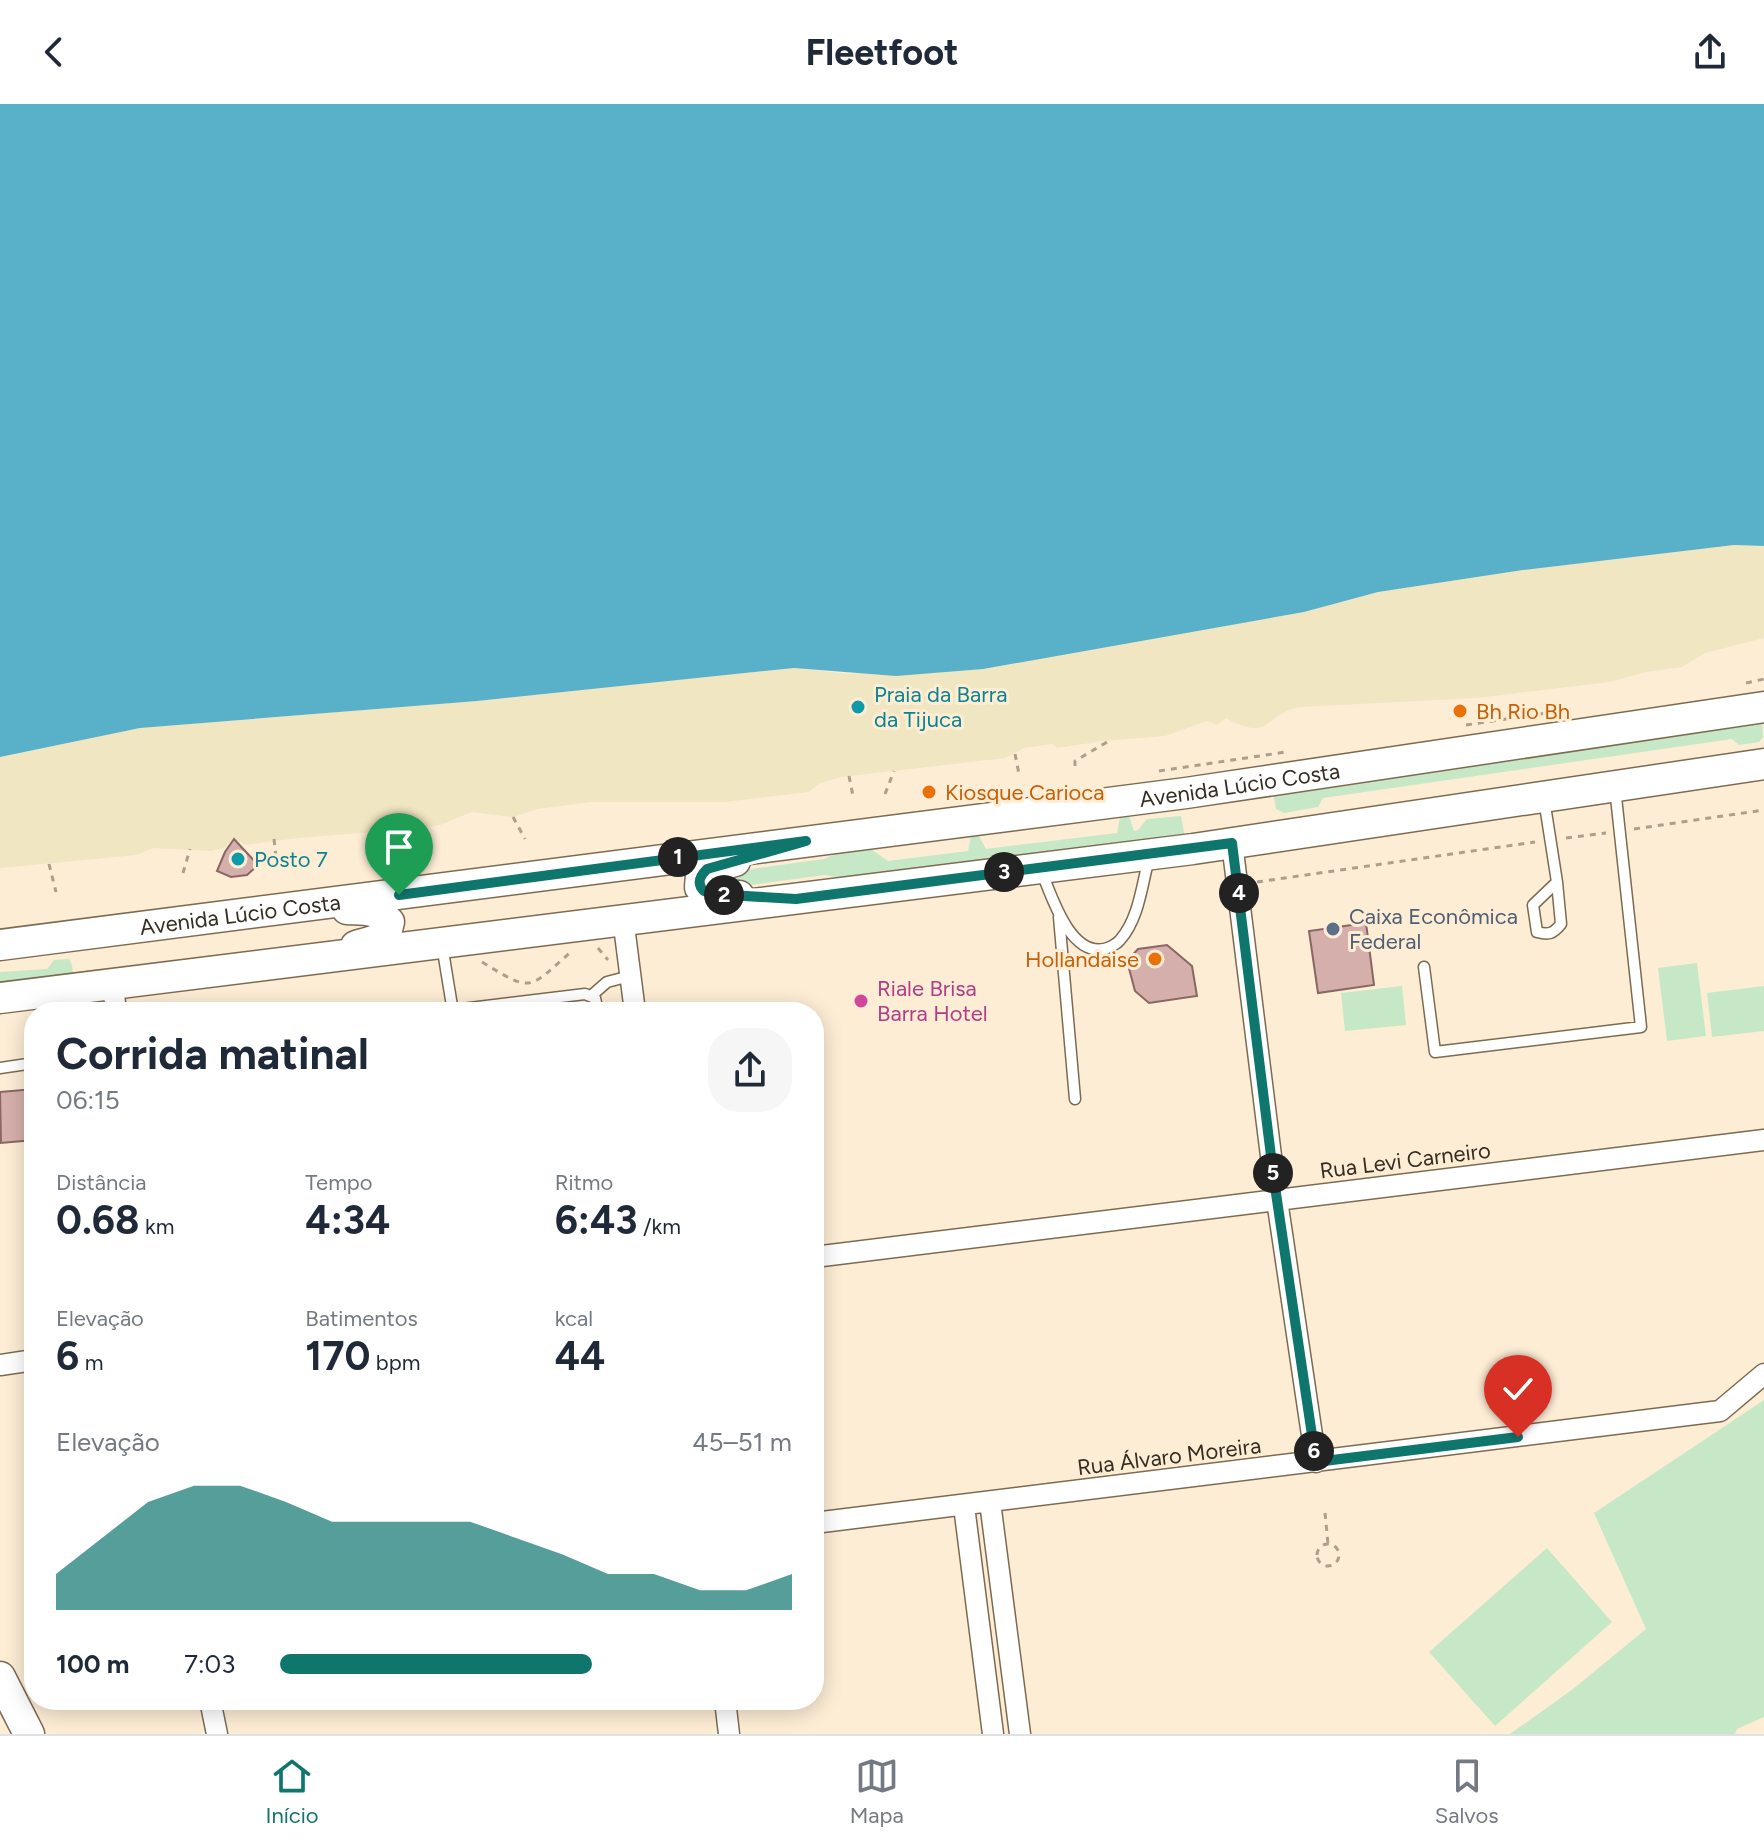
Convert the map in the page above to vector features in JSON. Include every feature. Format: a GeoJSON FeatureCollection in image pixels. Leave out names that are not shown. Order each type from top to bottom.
{"type":"FeatureCollection","features":[{"type":"Feature","properties":{"kind":"main road","name":"Avenida Lúcio Costa"},"geometry":{"type":"LineString","coordinates":[[0,945],[1202,791],[1764,707]]}},
{"type":"Feature","properties":{"kind":"main road"},"geometry":{"type":"LineString","coordinates":[[308,959],[1232,843],[1764,764]]}},
{"type":"Feature","properties":{"kind":"main road"},"geometry":{"type":"LineString","coordinates":[[796,899],[711,894],[704,891],[699,882],[707,869],[806,841]]}},
{"type":"Feature","properties":{"kind":"main road"},"geometry":{"type":"LineString","coordinates":[[0,998],[115,999],[308,959],[382,938],[388,930],[389,922],[383,914],[372,910],[304,908]]}},
{"type":"Feature","properties":{"kind":"main road"},"geometry":{"type":"LineString","coordinates":[[0,1677],[29,1734]]}},
{"type":"Feature","properties":{"kind":"street"},"geometry":{"type":"LineString","coordinates":[[1232,843],[1277,1200],[1316,1462]]}},
{"type":"Feature","properties":{"kind":"street"},"geometry":{"type":"LineString","coordinates":[[609,921],[630,976],[634,1002]]}},
{"type":"Feature","properties":{"kind":"street","name":"Rua Levi Carneiro"},"geometry":{"type":"LineString","coordinates":[[824,1256],[1764,1140]]}},
{"type":"Feature","properties":{"kind":"street"},"geometry":{"type":"LineString","coordinates":[[0,1365],[24,1361]]}},
{"type":"Feature","properties":{"kind":"street","name":"Rua Álvaro Moreira"},"geometry":{"type":"LineString","coordinates":[[824,1522],[1720,1411],[1764,1374]]}},
{"type":"Feature","properties":{"kind":"street"},"geometry":{"type":"LineString","coordinates":[[990,1502],[1020,1734]]}},
{"type":"Feature","properties":{"kind":"street"},"geometry":{"type":"LineString","coordinates":[[964,1506],[993,1734]]}},
{"type":"Feature","properties":{"kind":"street"},"geometry":{"type":"LineString","coordinates":[[212,1710],[217,1734]]}},
{"type":"Feature","properties":{"kind":"street"},"geometry":{"type":"LineString","coordinates":[[726,1710],[729,1734]]}},
{"type":"Feature","properties":{"kind":"lane"},"geometry":{"type":"LineString","coordinates":[[1424,967],[1435,1052],[1641,1027],[1615,786]]}},
{"type":"Feature","properties":{"kind":"lane"},"geometry":{"type":"LineString","coordinates":[[1544,797],[1557,882],[1561,924],[1554,933],[1537,932],[1533,905],[1557,882]]}},
{"type":"Feature","properties":{"kind":"lane"},"geometry":{"type":"LineString","coordinates":[[1040,867],[1059,915],[1079,942],[1094,950],[1109,948],[1120,940],[1135,911],[1150,853]]}},
{"type":"Feature","properties":{"kind":"lane"},"geometry":{"type":"LineString","coordinates":[[1059,915],[1075,1099]]}},
{"type":"Feature","properties":{"kind":"lane"},"geometry":{"type":"LineString","coordinates":[[442,943],[452,1002]]}},
{"type":"Feature","properties":{"kind":"lane"},"geometry":{"type":"LineString","coordinates":[[591,996],[607,982],[630,976]]}},
{"type":"Feature","properties":{"kind":"lane"},"geometry":{"type":"LineString","coordinates":[[523,1002],[585,994],[595,998],[596,1002]]}},
{"type":"Feature","properties":{"kind":"lane"},"geometry":{"type":"LineString","coordinates":[[0,1068],[24,1064]]}},
{"type":"Feature","properties":{"kind":"path"},"geometry":{"type":"LineString","coordinates":[[1075,766],[1075,761],[1107,742]]}},
{"type":"Feature","properties":{"kind":"path"},"geometry":{"type":"LineString","coordinates":[[1015,754],[1019,774]]}},
{"type":"Feature","properties":{"kind":"path"},"geometry":{"type":"LineString","coordinates":[[885,794],[894,771]]}},
{"type":"Feature","properties":{"kind":"path"},"geometry":{"type":"LineString","coordinates":[[849,776],[853,796]]}},
{"type":"Feature","properties":{"kind":"path"},"geometry":{"type":"LineString","coordinates":[[1238,885],[1764,810]]}},
{"type":"Feature","properties":{"kind":"path"},"geometry":{"type":"LineString","coordinates":[[513,817],[525,839]]}},
{"type":"Feature","properties":{"kind":"path"},"geometry":{"type":"LineString","coordinates":[[391,829],[396,843]]}},
{"type":"Feature","properties":{"kind":"path"},"geometry":{"type":"LineString","coordinates":[[274,839],[277,866]]}},
{"type":"Feature","properties":{"kind":"path"},"geometry":{"type":"LineString","coordinates":[[183,873],[190,849]]}},
{"type":"Feature","properties":{"kind":"path"},"geometry":{"type":"LineString","coordinates":[[49,864],[56,892]]}},
{"type":"Feature","properties":{"kind":"path"},"geometry":{"type":"LineString","coordinates":[[472,956],[517,984],[536,982],[582,943],[597,939],[609,921]]}},
{"type":"Feature","properties":{"kind":"path"},"geometry":{"type":"LineString","coordinates":[[1325,1513],[1328,1544]]}},
{"type":"Feature","properties":{"kind":"path"},"geometry":{"type":"LineString","coordinates":[[1328,1544],[1335,1546],[1339,1556],[1336,1562],[1326,1566],[1317,1556],[1321,1546],[1328,1544]]}},
{"type":"Feature","properties":{"kind":"green space"},"geometry":{"type":"Polygon","coordinates":[[[1762,719],[1763,737],[1759,742],[1739,745],[1732,739],[1323,798],[1318,807],[1284,813],[1276,809],[1273,791],[1762,719]]]}},
{"type":"Feature","properties":{"kind":"green space"},"geometry":{"type":"Polygon","coordinates":[[[1129,816],[1134,831],[1147,819],[1181,816],[1185,838],[855,880],[825,875],[722,889],[721,873],[824,859],[851,847],[865,845],[888,861],[968,851],[971,835],[978,834],[986,849],[1117,833],[1120,817],[1129,816]]]}},
{"type":"Feature","properties":{"kind":"green space"},"geometry":{"type":"Polygon","coordinates":[[[69,959],[74,981],[0,990],[0,972],[47,969],[54,960],[69,959]]]}},
{"type":"Feature","properties":{"kind":"green space"},"geometry":{"type":"Polygon","coordinates":[[[1697,963],[1706,1036],[1667,1041],[1658,968],[1697,963]]]}},
{"type":"Feature","properties":{"kind":"green space"},"geometry":{"type":"Polygon","coordinates":[[[1402,986],[1406,1025],[1345,1031],[1341,993],[1402,986]]]}},
{"type":"Feature","properties":{"kind":"green space"},"geometry":{"type":"Polygon","coordinates":[[[1764,986],[1764,1031],[1712,1037],[1707,993],[1764,986]]]}},
{"type":"Feature","properties":{"kind":"green space"},"geometry":{"type":"Polygon","coordinates":[[[1764,1400],[1764,1717],[1737,1729],[1735,1734],[1510,1734],[1573,1689],[1646,1629],[1594,1513],[1764,1400]]]}},
{"type":"Feature","properties":{"kind":"green space"},"geometry":{"type":"Polygon","coordinates":[[[1547,1548],[1612,1622],[1495,1726],[1429,1652],[1547,1548]]]}},
{"type":"Feature","properties":{"kind":"sand","name":"Praia da Barra da Tijuca"},"geometry":{"type":"Polygon","coordinates":[[[1734,545],[1764,546],[1764,638],[1705,653],[1682,667],[1646,672],[1610,682],[1476,698],[1300,707],[1259,727],[1240,725],[1226,718],[1217,725],[1207,721],[1165,736],[1057,748],[1052,744],[1024,748],[1005,758],[841,777],[820,783],[809,792],[725,802],[591,802],[537,809],[513,817],[472,812],[440,825],[397,832],[396,829],[387,830],[387,836],[383,832],[348,834],[245,845],[234,838],[226,847],[211,851],[153,848],[137,855],[0,868],[0,757],[140,728],[477,701],[794,668],[850,674],[1159,637],[1304,612],[1378,592],[1523,570],[1734,545]]]}},
{"type":"Feature","properties":{"kind":"water"},"geometry":{"type":"Polygon","coordinates":[[[0,104],[1764,104],[1764,546],[1734,545],[1523,570],[1378,592],[1304,612],[983,669],[896,676],[794,668],[477,701],[140,728],[0,757],[0,104]]]}},
{"type":"Feature","properties":{"kind":"building","name":"Posto 7"},"geometry":{"type":"Polygon","coordinates":[[[234,839],[258,865],[247,875],[231,877],[217,871],[234,839]]]}},
{"type":"Feature","properties":{"kind":"building"},"geometry":{"type":"Polygon","coordinates":[[[1366,923],[1374,985],[1318,993],[1309,931],[1366,923]]]}},
{"type":"Feature","properties":{"kind":"building"},"geometry":{"type":"Polygon","coordinates":[[[1167,945],[1192,966],[1197,996],[1149,1003],[1135,991],[1127,961],[1138,949],[1167,945]]]}},
{"type":"Feature","properties":{"kind":"building"},"geometry":{"type":"Polygon","coordinates":[[[24,1090],[24,1141],[1,1143],[0,1092],[24,1090]]]}},
{"type":"Feature","properties":{"kind":"place","name":"Praia da Barra da Tijuca"},"geometry":{"type":"Point","coordinates":[858,707]}},
{"type":"Feature","properties":{"kind":"place","name":"Bh Rio Bh"},"geometry":{"type":"Point","coordinates":[1460,711]}},
{"type":"Feature","properties":{"kind":"place","name":"Kiosque Carioca"},"geometry":{"type":"Point","coordinates":[929,792]}},
{"type":"Feature","properties":{"kind":"place","name":"Posto 7"},"geometry":{"type":"Point","coordinates":[238,859]}},
{"type":"Feature","properties":{"kind":"place","name":"Caixa Econômica Federal"},"geometry":{"type":"Point","coordinates":[1333,929]}},
{"type":"Feature","properties":{"kind":"place","name":"Hollandaise"},"geometry":{"type":"Point","coordinates":[1155,959]}},
{"type":"Feature","properties":{"kind":"place","name":"Riale Brisa Barra Hotel"},"geometry":{"type":"Point","coordinates":[861,1001]}},
{"type":"Feature","properties":{"kind":"route"},"geometry":{"type":"LineString","coordinates":[[399,895],[806,841],[707,869],[699,882],[700,887],[711,894],[796,899],[1232,843],[1274,1180],[1316,1462],[1518,1437]]}}]}
